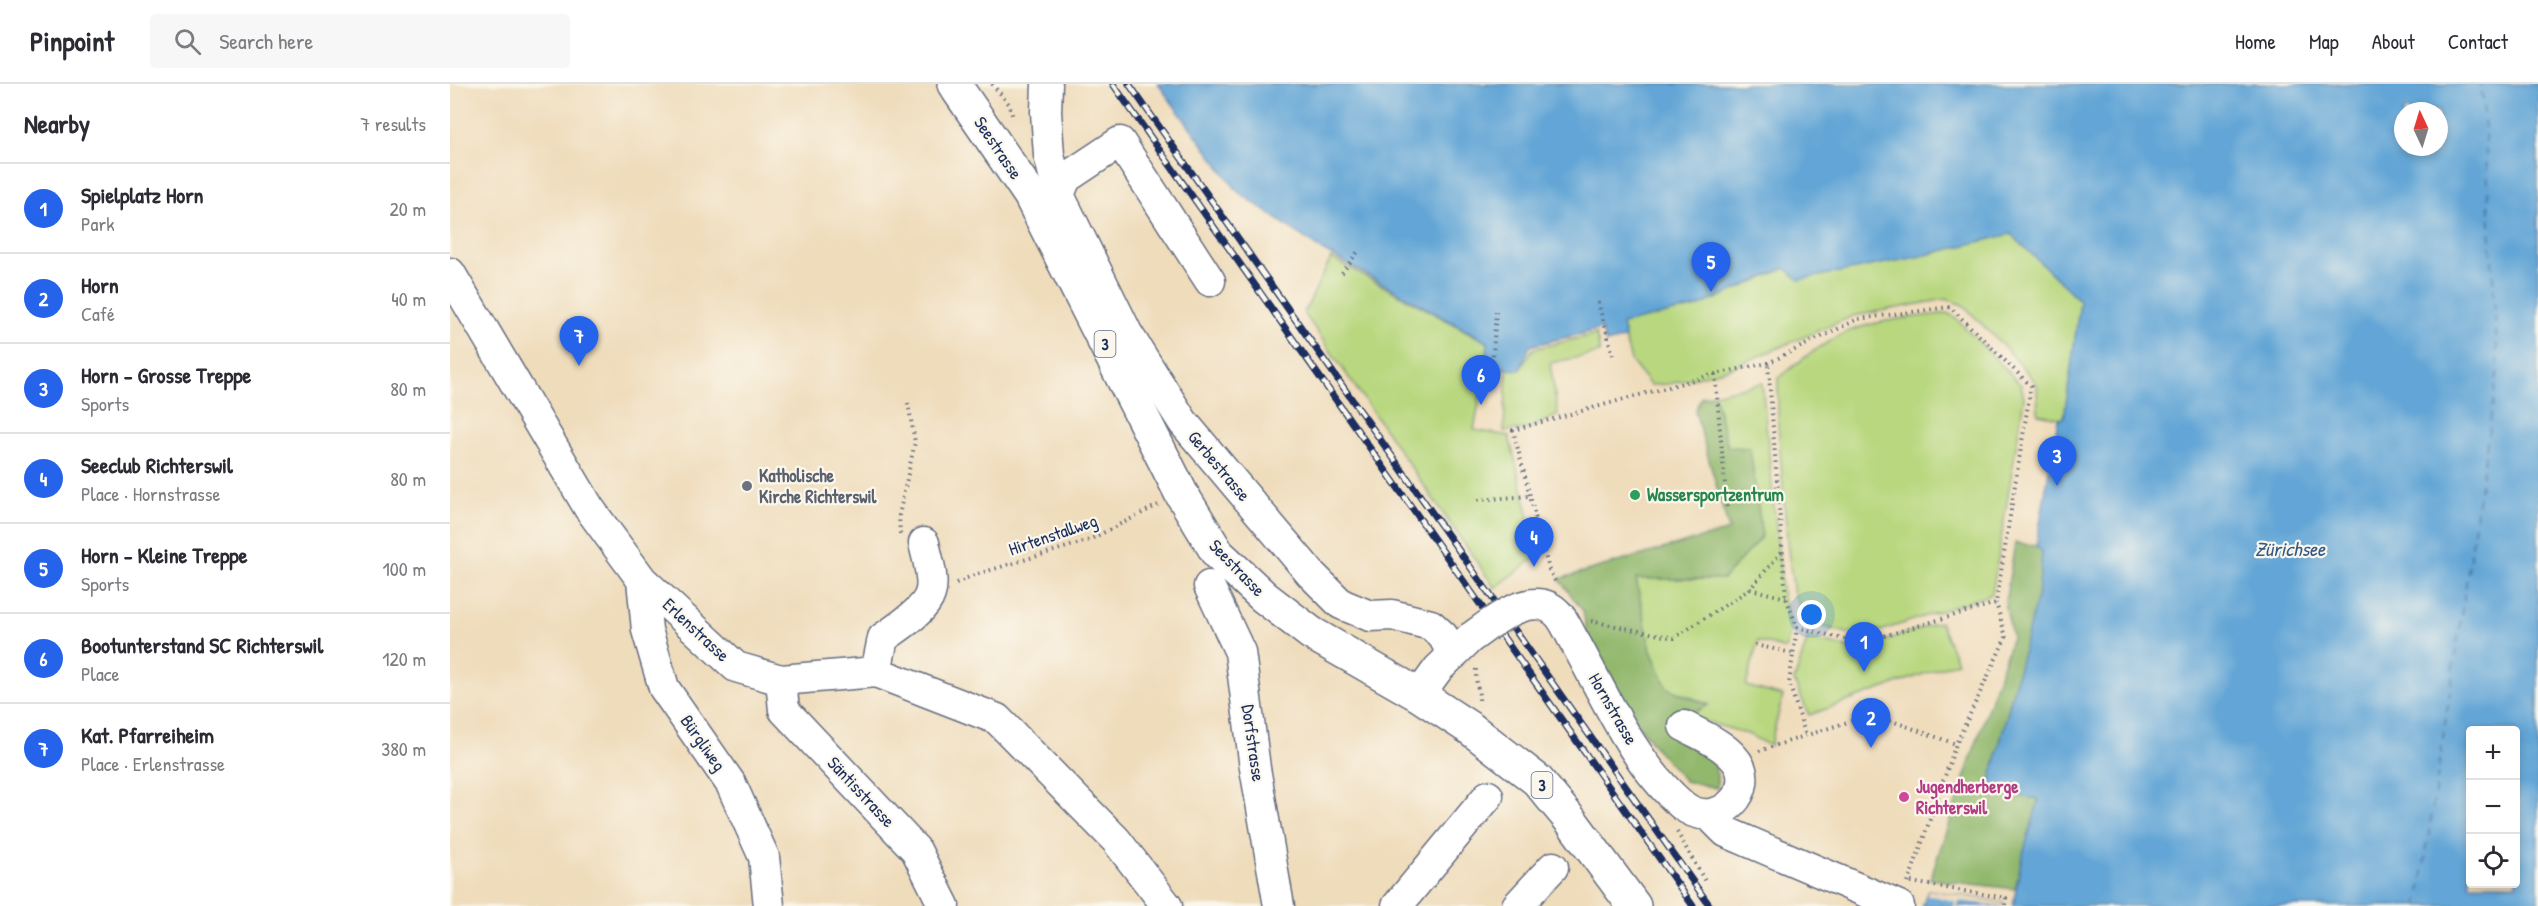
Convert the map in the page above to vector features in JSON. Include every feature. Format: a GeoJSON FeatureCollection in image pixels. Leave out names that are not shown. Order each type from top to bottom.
{"type":"FeatureCollection","features":[{"type":"Feature","properties":{"kind":"main road","name":"Seestrasse"},"geometry":{"type":"LineString","coordinates":[[954,84],[1030,195],[1180,493],[1218,554],[1264,597],[1311,633],[1419,695],[1471,729],[1538,780],[1634,906]]}},
{"type":"Feature","properties":{"kind":"street","name":"Gerbestrasse"},"geometry":{"type":"LineString","coordinates":[[1047,84],[1049,155],[1059,195],[1127,333],[1184,422],[1311,574],[1341,604],[1370,616],[1392,615],[1431,625],[1461,647]]}},
{"type":"Feature","properties":{"kind":"street"},"geometry":{"type":"LineString","coordinates":[[1059,195],[1066,178],[1120,142],[1210,281]]}},
{"type":"Feature","properties":{"kind":"street","name":"Erlenstrasse"},"geometry":{"type":"LineString","coordinates":[[450,273],[589,508],[642,580],[736,667],[781,680],[876,672],[997,719],[1116,840],[1167,906]]}},
{"type":"Feature","properties":{"kind":"street"},"geometry":{"type":"LineString","coordinates":[[876,672],[883,638],[916,614],[930,594],[931,581],[912,541]]}},
{"type":"Feature","properties":{"kind":"street","name":"Bürgliweg"},"geometry":{"type":"LineString","coordinates":[[642,580],[647,630],[664,688],[731,784],[764,857],[769,906]]}},
{"type":"Feature","properties":{"kind":"street","name":"Dorfstrasse"},"geometry":{"type":"LineString","coordinates":[[1209,586],[1240,652],[1255,768],[1279,906]]}},
{"type":"Feature","properties":{"kind":"street"},"geometry":{"type":"LineString","coordinates":[[1419,695],[1461,647],[1511,610],[1529,605],[1544,606],[1558,614]]}},
{"type":"Feature","properties":{"kind":"street","name":"Hornstrasse"},"geometry":{"type":"LineString","coordinates":[[1558,614],[1640,755],[1696,811],[1726,832],[1904,892]]}},
{"type":"Feature","properties":{"kind":"street","name":"Säntisstrasse"},"geometry":{"type":"LineString","coordinates":[[781,680],[784,710],[916,850],[944,906]]}},
{"type":"Feature","properties":{"kind":"street"},"geometry":{"type":"LineString","coordinates":[[1684,726],[1719,745],[1736,759],[1741,772],[1741,785],[1737,798],[1730,807],[1721,813],[1696,811]]}},
{"type":"Feature","properties":{"kind":"street"},"geometry":{"type":"LineString","coordinates":[[1397,906],[1488,796]]}},
{"type":"Feature","properties":{"kind":"street"},"geometry":{"type":"LineString","coordinates":[[1517,906],[1553,867]]}},
{"type":"Feature","properties":{"kind":"path"},"geometry":{"type":"LineString","coordinates":[[1342,273],[1359,250]]}},
{"type":"Feature","properties":{"kind":"path"},"geometry":{"type":"LineString","coordinates":[[1598,302],[1613,355]]}},
{"type":"Feature","properties":{"kind":"path"},"geometry":{"type":"LineString","coordinates":[[1783,550],[1750,589],[1674,638],[1558,614],[1557,583],[1549,570],[1513,430],[1715,375],[1768,363],[1858,318],[1950,307],[2031,386],[1996,603],[2006,637],[1956,744],[1904,892],[2006,898],[2005,906]]}},
{"type":"Feature","properties":{"kind":"path"},"geometry":{"type":"LineString","coordinates":[[1492,367],[1496,312]]}},
{"type":"Feature","properties":{"kind":"path"},"geometry":{"type":"LineString","coordinates":[[1768,363],[1786,598],[1797,627],[1789,683],[1806,736]]}},
{"type":"Feature","properties":{"kind":"path"},"geometry":{"type":"LineString","coordinates":[[1715,375],[1726,507]]}},
{"type":"Feature","properties":{"kind":"path"},"geometry":{"type":"LineString","coordinates":[[908,403],[915,442],[899,515],[912,541]]}},
{"type":"Feature","properties":{"kind":"path","name":"Hirtenstallweg"},"geometry":{"type":"LineString","coordinates":[[930,594],[974,575],[1087,541],[1180,493]]}},
{"type":"Feature","properties":{"kind":"path"},"geometry":{"type":"LineString","coordinates":[[1478,500],[1529,496]]}},
{"type":"Feature","properties":{"kind":"path"},"geometry":{"type":"LineString","coordinates":[[1750,589],[1786,598]]}},
{"type":"Feature","properties":{"kind":"path"},"geometry":{"type":"LineString","coordinates":[[1797,627],[1860,643],[1996,603]]}},
{"type":"Feature","properties":{"kind":"path"},"geometry":{"type":"LineString","coordinates":[[1755,645],[1792,653]]}},
{"type":"Feature","properties":{"kind":"path"},"geometry":{"type":"LineString","coordinates":[[1461,647],[1477,661],[1475,683],[1479,695],[1478,712],[1471,729]]}},
{"type":"Feature","properties":{"kind":"path"},"geometry":{"type":"LineString","coordinates":[[1736,759],[1872,714],[1956,744]]}},
{"type":"Feature","properties":{"kind":"path"},"geometry":{"type":"LineString","coordinates":[[1696,811],[1672,824],[1705,880]]}},
{"type":"Feature","properties":{"kind":"green space"},"geometry":{"type":"Polygon","coordinates":[[[2011,234],[2080,301],[2064,419],[2038,414],[2037,384],[1963,305],[1946,299],[1853,316],[1731,368],[1669,384],[1650,385],[1631,361],[1621,324],[1697,307],[1786,268],[1917,257],[2011,234]]]}},
{"type":"Feature","properties":{"kind":"green space"},"geometry":{"type":"Polygon","coordinates":[[[1331,258],[1488,343],[1474,430],[1509,436],[1532,529],[1529,534],[1535,558],[1495,588],[1304,313],[1331,258]]]}},
{"type":"Feature","properties":{"kind":"green space"},"geometry":{"type":"Polygon","coordinates":[[[1947,313],[1955,317],[2021,385],[2024,398],[1992,594],[1862,637],[1821,626],[1803,613],[1794,594],[1788,550],[1778,425],[1778,379],[1811,353],[1847,332],[1884,322],[1947,313]]]}},
{"type":"Feature","properties":{"kind":"green space"},"geometry":{"type":"Polygon","coordinates":[[[1596,334],[1600,353],[1550,363],[1558,415],[1528,429],[1504,431],[1507,369],[1520,370],[1533,349],[1596,334]]]}},
{"type":"Feature","properties":{"kind":"green space"},"geometry":{"type":"Polygon","coordinates":[[[1762,383],[1783,599],[1792,625],[1786,649],[1758,641],[1746,686],[1783,696],[1770,746],[1748,734],[1687,716],[1708,704],[1667,688],[1651,651],[1635,578],[1723,579],[1762,536],[1728,447],[1714,394],[1762,383]]]}},
{"type":"Feature","properties":{"kind":"green space"},"geometry":{"type":"Polygon","coordinates":[[[1714,394],[1728,447],[1750,448],[1762,536],[1723,579],[1636,579],[1651,651],[1667,688],[1708,705],[1687,716],[1680,736],[1703,751],[1713,762],[1716,769],[1717,788],[1685,781],[1657,750],[1630,713],[1587,634],[1583,611],[1559,579],[1729,530],[1695,411],[1701,397],[1714,394]]]}},
{"type":"Feature","properties":{"kind":"green space"},"geometry":{"type":"Polygon","coordinates":[[[2015,543],[2036,546],[2042,552],[2039,589],[1988,790],[2039,799],[2015,889],[1930,879],[2012,637],[2005,603],[2015,543]]]}},
{"type":"Feature","properties":{"kind":"green space"},"geometry":{"type":"Polygon","coordinates":[[[1940,622],[1957,662],[1809,715],[1794,681],[1808,638],[1857,650],[1940,622]]]}},
{"type":"Feature","properties":{"kind":"water","name":"Zürichsee"},"geometry":{"type":"Polygon","coordinates":[[[1158,84],[2538,84],[2538,906],[2013,906],[2021,861],[2039,799],[1988,790],[2039,589],[2042,552],[2036,546],[2058,419],[2064,418],[2080,301],[2011,234],[1917,257],[1799,280],[1785,268],[1697,307],[1622,324],[1625,338],[1606,343],[1601,329],[1530,346],[1520,370],[1486,367],[1488,342],[1322,250],[1238,192],[1158,84]]]}},
{"type":"Feature","properties":{"kind":"water"},"geometry":{"type":"Polygon","coordinates":[[[1928,890],[2003,903],[2002,906],[1922,906],[1928,890]]]}},
{"type":"Feature","properties":{"kind":"pier"},"geometry":{"type":"Polygon","coordinates":[[[1928,890],[2003,903],[2002,906],[1959,901],[1957,906],[1954,906],[1955,901],[1927,895],[1928,890]]]}},
{"type":"Feature","properties":{"kind":"ferry route"},"geometry":{"type":"LineString","coordinates":[[2418,906],[2498,369],[2483,98],[2480,84]]}},
{"type":"Feature","properties":{"kind":"railway"},"geometry":{"type":"LineString","coordinates":[[1113,84],[1693,906]]}},
{"type":"Feature","properties":{"kind":"railway"},"geometry":{"type":"LineString","coordinates":[[1129,84],[1710,906]]}},
{"type":"Feature","properties":{"kind":"place","name":"Horn - Kleine Treppe"},"geometry":{"type":"Point","coordinates":[1711,292]}},
{"type":"Feature","properties":{"kind":"place","name":"Kat. Pfarreiheim"},"geometry":{"type":"Point","coordinates":[579,366]}},
{"type":"Feature","properties":{"kind":"place","name":"Bootunterstand SC Richterswil"},"geometry":{"type":"Point","coordinates":[1481,405]}},
{"type":"Feature","properties":{"kind":"place","name":"Katholische Kirche Richterswil"},"geometry":{"type":"Point","coordinates":[747,486]}},
{"type":"Feature","properties":{"kind":"place","name":"Horn - Grosse Treppe"},"geometry":{"type":"Point","coordinates":[2057,486]}},
{"type":"Feature","properties":{"kind":"place","name":"Wassersportzentrum"},"geometry":{"type":"Point","coordinates":[1635,495]}},
{"type":"Feature","properties":{"kind":"place","name":"Seeclub Richterswil"},"geometry":{"type":"Point","coordinates":[1534,567]}},
{"type":"Feature","properties":{"kind":"place","name":"Spielplatz Horn"},"geometry":{"type":"Point","coordinates":[1864,672]}},
{"type":"Feature","properties":{"kind":"place","name":"Horn"},"geometry":{"type":"Point","coordinates":[1871,748]}},
{"type":"Feature","properties":{"kind":"place","name":"Jugendherberge Richterswil"},"geometry":{"type":"Point","coordinates":[1904,797]}}]}
